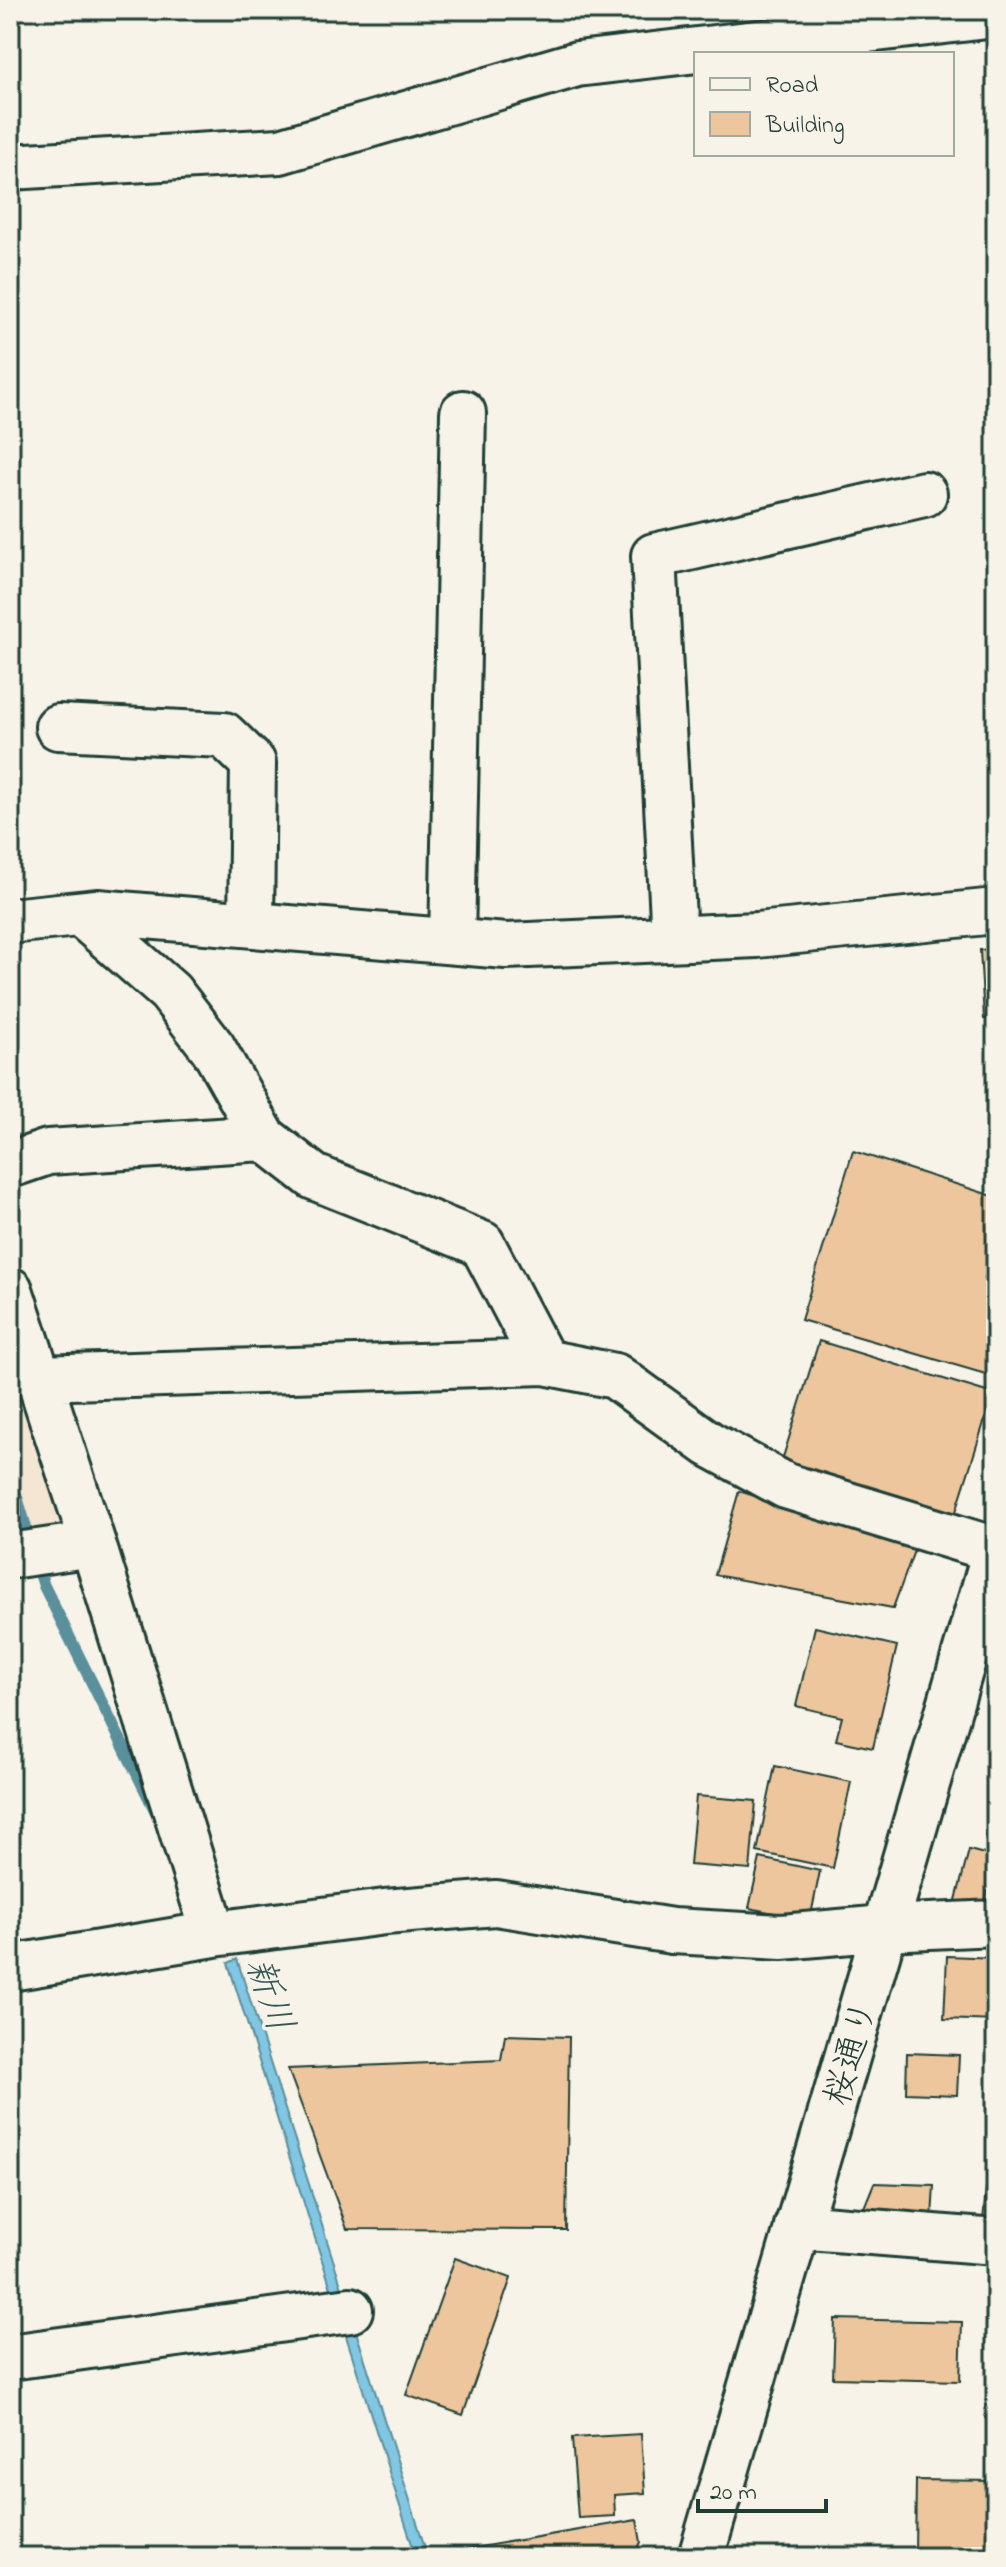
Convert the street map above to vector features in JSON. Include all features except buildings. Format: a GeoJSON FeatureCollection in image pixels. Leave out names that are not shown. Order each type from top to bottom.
{"type":"FeatureCollection","features":[{"type":"Feature","properties":{"kind":"main road"},"geometry":{"type":"LineString","coordinates":[[10,167],[280,151],[577,64],[996,15]]}},
{"type":"Feature","properties":{"kind":"main road"},"geometry":{"type":"LineString","coordinates":[[452,941],[463,413]]}},
{"type":"Feature","properties":{"kind":"main road"},"geometry":{"type":"LineString","coordinates":[[674,938],[654,556],[924,494]]}},
{"type":"Feature","properties":{"kind":"main road"},"geometry":{"type":"LineString","coordinates":[[58,727],[224,735],[253,763],[251,924]]}},
{"type":"Feature","properties":{"kind":"main road"},"geometry":{"type":"LineString","coordinates":[[10,921],[97,912],[506,946],[757,935],[996,911]]}},
{"type":"Feature","properties":{"kind":"main road"},"geometry":{"type":"LineString","coordinates":[[81,914],[170,992],[213,1048],[264,1138],[314,1177],[482,1244],[544,1362]]}},
{"type":"Feature","properties":{"kind":"main road"},"geometry":{"type":"LineString","coordinates":[[10,1165],[48,1152],[264,1138]]}},
{"type":"Feature","properties":{"kind":"main road"},"geometry":{"type":"LineString","coordinates":[[10,1290],[93,1544],[214,1934]]}},
{"type":"Feature","properties":{"kind":"main road"},"geometry":{"type":"LineString","coordinates":[[39,1378],[544,1362],[615,1376],[709,1444],[786,1486],[996,1550]]}},
{"type":"Feature","properties":{"kind":"main road"},"geometry":{"type":"LineString","coordinates":[[10,1556],[93,1544]]}},
{"type":"Feature","properties":{"kind":"main road","name":"桜通り"},"geometry":{"type":"LineString","coordinates":[[701,2557],[996,1550]]}},
{"type":"Feature","properties":{"kind":"main road"},"geometry":{"type":"LineString","coordinates":[[10,1968],[214,1934],[385,1912],[496,1903],[672,1931],[782,1937],[996,1923]]}},
{"type":"Feature","properties":{"kind":"main road"},"geometry":{"type":"LineString","coordinates":[[797,2226],[996,2242]]}},
{"type":"Feature","properties":{"kind":"main road"},"geometry":{"type":"LineString","coordinates":[[10,2357],[350,2310]]}},
{"type":"Feature","properties":{"kind":"shaded area"},"geometry":{"type":"Polygon","coordinates":[[[10,1372],[63,1524],[10,1532],[10,1372]]]}},
{"type":"Feature","properties":{"kind":"water"},"geometry":{"type":"Polygon","coordinates":[[[237,1959],[428,2557],[416,2557],[228,1963],[237,1959]]]}},
{"type":"Feature","properties":{"kind":"waterway","name":"新川"},"geometry":{"type":"LineString","coordinates":[[10,1474],[31,1544]]}},
{"type":"Feature","properties":{"kind":"waterway","name":"新川"},"geometry":{"type":"LineString","coordinates":[[36,1561],[44,1586],[156,1812]]}}]}
